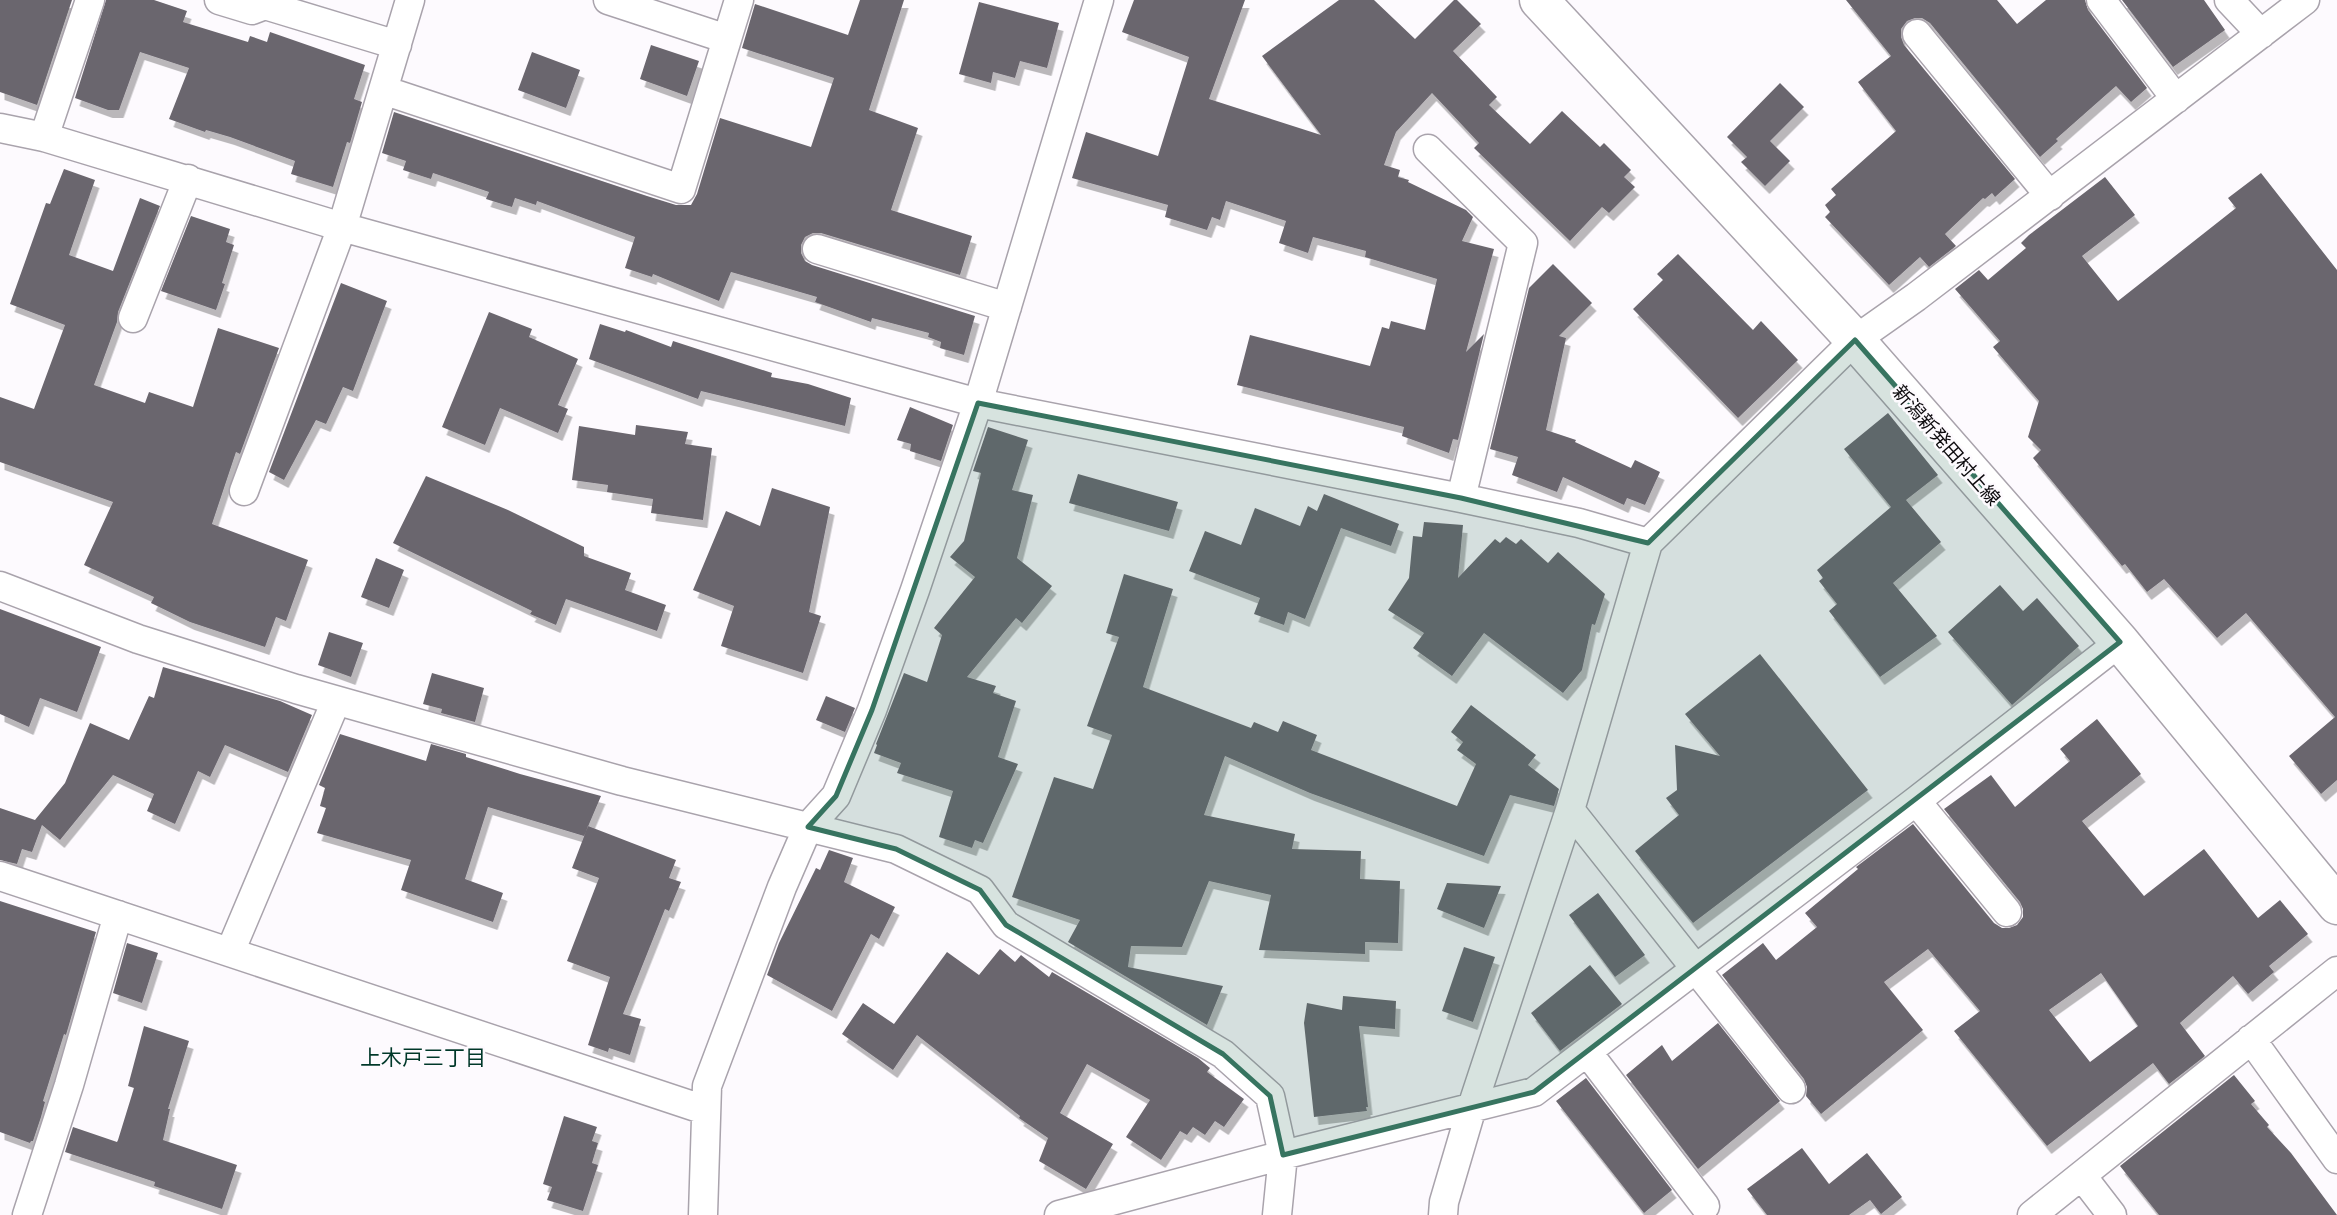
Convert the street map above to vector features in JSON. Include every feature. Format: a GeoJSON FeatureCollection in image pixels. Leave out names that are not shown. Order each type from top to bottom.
{"type":"FeatureCollection","features":[{"type":"Feature","properties":{"kind":"main road","name":"新潟新発田村上線"},"geometry":{"type":"LineString","coordinates":[[1539,0],[1855,340],[2120,642],[2337,905]]}},
{"type":"Feature","properties":{"kind":"street"},"geometry":{"type":"LineString","coordinates":[[44,137],[90,0]]}},
{"type":"Feature","properties":{"kind":"street"},"geometry":{"type":"LineString","coordinates":[[219,0],[252,10],[265,5],[397,45]]}},
{"type":"Feature","properties":{"kind":"street"},"geometry":{"type":"LineString","coordinates":[[244,491],[342,227],[410,0]]}},
{"type":"Feature","properties":{"kind":"street"},"geometry":{"type":"LineString","coordinates":[[608,0],[727,39]]}},
{"type":"Feature","properties":{"kind":"street"},"geometry":{"type":"LineString","coordinates":[[383,90],[681,189],[739,0]]}},
{"type":"Feature","properties":{"kind":"street"},"geometry":{"type":"LineString","coordinates":[[703,1215],[707,1086],[782,887],[808,827],[836,796],[872,710],[978,403],[1099,0]]}},
{"type":"Feature","properties":{"kind":"street"},"geometry":{"type":"LineString","coordinates":[[2101,0],[2176,99]]}},
{"type":"Feature","properties":{"kind":"street"},"geometry":{"type":"LineString","coordinates":[[2229,0],[2260,34]]}},
{"type":"Feature","properties":{"kind":"street"},"geometry":{"type":"LineString","coordinates":[[1443,1215],[1444,1202],[1472,1107],[1570,810],[1648,542],[1855,340],[2050,196],[2305,0]]}},
{"type":"Feature","properties":{"kind":"street"},"geometry":{"type":"LineString","coordinates":[[1917,34],[2050,196]]}},
{"type":"Feature","properties":{"kind":"street"},"geometry":{"type":"LineString","coordinates":[[0,128],[44,137],[342,227],[978,403],[1461,498],[1579,523],[1648,542]]}},
{"type":"Feature","properties":{"kind":"street"},"geometry":{"type":"LineString","coordinates":[[1428,149],[1523,243],[1461,498]]}},
{"type":"Feature","properties":{"kind":"street"},"geometry":{"type":"LineString","coordinates":[[133,318],[188,179]]}},
{"type":"Feature","properties":{"kind":"street"},"geometry":{"type":"LineString","coordinates":[[817,249],[1007,307]]}},
{"type":"Feature","properties":{"kind":"street"},"geometry":{"type":"LineString","coordinates":[[0,586],[138,639],[336,701],[622,781],[896,849],[980,890],[1006,925],[1223,1054],[1270,1096],[1283,1155],[1277,1215]]}},
{"type":"Feature","properties":{"kind":"street"},"geometry":{"type":"LineString","coordinates":[[1059,1215],[1534,1092],[2120,642]]}},
{"type":"Feature","properties":{"kind":"street"},"geometry":{"type":"LineString","coordinates":[[230,952],[336,701]]}},
{"type":"Feature","properties":{"kind":"street"},"geometry":{"type":"LineString","coordinates":[[1916,801],[2007,912]]}},
{"type":"Feature","properties":{"kind":"street"},"geometry":{"type":"LineString","coordinates":[[1570,810],[1791,1089]]}},
{"type":"Feature","properties":{"kind":"street"},"geometry":{"type":"LineString","coordinates":[[0,876],[705,1110]]}},
{"type":"Feature","properties":{"kind":"street"},"geometry":{"type":"LineString","coordinates":[[27,1215],[69,1085],[118,915]]}},
{"type":"Feature","properties":{"kind":"street"},"geometry":{"type":"LineString","coordinates":[[2032,1215],[2337,971]]}},
{"type":"Feature","properties":{"kind":"street"},"geometry":{"type":"LineString","coordinates":[[2251,1039],[2337,1159]]}},
{"type":"Feature","properties":{"kind":"street"},"geometry":{"type":"LineString","coordinates":[[1588,1053],[1710,1212]]}},
{"type":"Feature","properties":{"kind":"street"},"geometry":{"type":"LineString","coordinates":[[2082,1176],[2112,1215]]}},
{"type":"Feature","properties":{"kind":"highlighted area"},"geometry":{"type":"Polygon","coordinates":[[[1855,340],[2120,642],[1534,1092],[1283,1155],[1270,1096],[1223,1054],[1006,925],[980,890],[896,849],[808,827],[836,796],[872,710],[978,403],[1461,498],[1648,543],[1855,340]]]}},
{"type":"Feature","properties":{"kind":"building"},"geometry":{"type":"Polygon","coordinates":[[[0,0],[72,0],[37,105],[0,92],[0,0]]]}},
{"type":"Feature","properties":{"kind":"building"},"geometry":{"type":"Polygon","coordinates":[[[106,0],[154,0],[187,11],[183,22],[248,42],[250,36],[267,42],[270,32],[365,65],[354,99],[362,102],[333,187],[291,174],[295,161],[230,137],[206,130],[205,132],[169,119],[189,68],[140,52],[119,110],[108,110],[75,98],[106,0]]]}},
{"type":"Feature","properties":{"kind":"building"},"geometry":{"type":"Polygon","coordinates":[[[860,0],[904,0],[869,110],[918,128],[891,210],[972,236],[960,275],[821,233],[805,237],[801,253],[805,261],[812,265],[975,316],[964,355],[940,348],[941,342],[928,337],[929,333],[872,318],[871,322],[815,302],[817,297],[731,272],[719,301],[653,274],[652,277],[625,268],[635,237],[537,201],[536,205],[515,198],[512,207],[486,199],[489,192],[433,173],[431,179],[403,170],[406,161],[382,153],[394,112],[647,196],[676,205],[691,205],[697,194],[720,118],[811,147],[834,78],[742,48],[755,4],[848,35],[860,0]]]}},
{"type":"Feature","properties":{"kind":"building"},"geometry":{"type":"Polygon","coordinates":[[[1134,0],[1245,0],[1209,99],[1321,135],[1262,56],[1339,0],[1374,0],[1415,39],[1457,0],[1481,24],[1453,51],[1497,97],[1489,105],[1530,144],[1562,111],[1600,147],[1604,143],[1631,170],[1624,177],[1635,187],[1609,213],[1602,207],[1570,241],[1474,148],[1479,143],[1432,93],[1396,132],[1384,165],[1400,170],[1398,177],[1409,180],[1408,182],[1466,210],[1473,217],[1462,241],[1494,249],[1466,352],[1484,334],[1458,440],[1453,439],[1449,453],[1402,436],[1404,427],[1237,385],[1250,335],[1370,366],[1382,327],[1389,329],[1391,321],[1425,330],[1437,279],[1365,257],[1366,251],[1313,237],[1308,253],[1279,243],[1286,221],[1226,201],[1220,220],[1212,217],[1207,230],[1165,217],[1168,205],[1072,178],[1086,132],[1158,156],[1189,57],[1122,32],[1134,0]]]}},
{"type":"Feature","properties":{"kind":"building"},"geometry":{"type":"Polygon","coordinates":[[[1846,0],[1997,0],[2017,24],[2046,0],[2085,0],[2088,10],[2147,88],[2131,102],[2116,86],[2056,139],[2058,141],[2040,157],[1930,23],[1922,18],[1907,21],[1901,29],[1904,45],[2015,179],[1995,197],[1992,193],[1983,198],[1945,234],[1956,246],[1929,267],[1920,257],[1889,285],[1825,217],[1830,212],[1825,205],[1836,195],[1831,189],[1896,131],[1858,82],[1891,56],[1846,0]]]}},
{"type":"Feature","properties":{"kind":"building"},"geometry":{"type":"Polygon","coordinates":[[[2122,0],[2204,0],[2225,30],[2173,67],[2122,0]]]}},
{"type":"Feature","properties":{"kind":"building"},"geometry":{"type":"Polygon","coordinates":[[[979,2],[1059,23],[1047,68],[1020,61],[1015,78],[993,72],[991,83],[959,74],[979,2]]]}},
{"type":"Feature","properties":{"kind":"building"},"geometry":{"type":"Polygon","coordinates":[[[651,45],[699,61],[687,96],[640,79],[651,45]]]}},
{"type":"Feature","properties":{"kind":"building"},"geometry":{"type":"Polygon","coordinates":[[[532,52],[580,70],[566,108],[518,90],[532,52]]]}},
{"type":"Feature","properties":{"kind":"building"},"geometry":{"type":"Polygon","coordinates":[[[1780,83],[1804,107],[1770,141],[1790,161],[1765,186],[1741,162],[1747,157],[1727,137],[1780,83]]]}},
{"type":"Feature","properties":{"kind":"building"},"geometry":{"type":"Polygon","coordinates":[[[64,169],[95,180],[69,255],[113,271],[140,198],[160,206],[118,312],[117,322],[94,385],[145,403],[149,392],[193,407],[218,328],[279,348],[240,454],[236,452],[212,524],[308,560],[286,621],[276,617],[265,647],[190,622],[151,603],[154,597],[84,565],[113,502],[0,462],[0,397],[34,409],[65,325],[10,304],[46,203],[50,204],[64,169]]]}},
{"type":"Feature","properties":{"kind":"building"},"geometry":{"type":"Polygon","coordinates":[[[2261,173],[2337,270],[2337,780],[2321,794],[2289,756],[2335,717],[2246,613],[2217,638],[2164,579],[2147,592],[2125,564],[2122,566],[2033,458],[2041,450],[2028,437],[2039,401],[1993,347],[2000,341],[1955,289],[1979,270],[1988,280],[2026,248],[2021,243],[2029,235],[2105,177],[2135,215],[2082,256],[2118,301],[2236,208],[2228,198],[2261,173]]]}},
{"type":"Feature","properties":{"kind":"building"},"geometry":{"type":"Polygon","coordinates":[[[191,216],[230,229],[226,242],[234,245],[216,310],[161,291],[191,216]]]}},
{"type":"Feature","properties":{"kind":"building"},"geometry":{"type":"Polygon","coordinates":[[[1678,254],[1753,330],[1761,321],[1798,360],[1738,418],[1633,309],[1663,280],[1657,274],[1678,254]]]}},
{"type":"Feature","properties":{"kind":"building"},"geometry":{"type":"Polygon","coordinates":[[[1553,264],[1592,303],[1559,336],[1566,338],[1546,430],[1576,440],[1575,442],[1631,468],[1635,460],[1660,472],[1645,505],[1627,498],[1624,505],[1563,477],[1557,492],[1512,475],[1518,457],[1490,449],[1529,288],[1553,264]]]}},
{"type":"Feature","properties":{"kind":"building"},"geometry":{"type":"Polygon","coordinates":[[[341,283],[387,301],[353,391],[343,387],[326,424],[316,420],[284,480],[269,472],[341,283]]]}},
{"type":"Feature","properties":{"kind":"building"},"geometry":{"type":"Polygon","coordinates":[[[489,312],[532,329],[529,337],[578,359],[558,405],[568,409],[558,433],[500,408],[485,445],[442,427],[489,312]]]}},
{"type":"Feature","properties":{"kind":"building"},"geometry":{"type":"Polygon","coordinates":[[[600,324],[625,332],[626,330],[671,347],[673,341],[772,373],[771,377],[808,384],[851,398],[845,426],[701,391],[698,399],[589,359],[600,324]]]}},
{"type":"Feature","properties":{"kind":"building"},"geometry":{"type":"Polygon","coordinates":[[[910,407],[953,425],[941,461],[910,451],[911,444],[897,440],[910,407]]]}},
{"type":"Feature","properties":{"kind":"building"},"geometry":{"type":"Polygon","coordinates":[[[1888,413],[1938,475],[1906,500],[1941,542],[1893,583],[1937,636],[1880,677],[1829,611],[1837,604],[1819,581],[1823,578],[1817,570],[1891,507],[1844,449],[1888,413]]]}},
{"type":"Feature","properties":{"kind":"building"},"geometry":{"type":"Polygon","coordinates":[[[636,425],[688,432],[685,444],[712,448],[703,520],[651,513],[653,499],[607,492],[608,485],[572,480],[579,426],[635,435],[636,425]]]}},
{"type":"Feature","properties":{"kind":"building"},"geometry":{"type":"Polygon","coordinates":[[[988,427],[1028,440],[1012,490],[1033,495],[1017,558],[1052,586],[1022,623],[1016,618],[967,677],[996,686],[993,693],[1016,701],[998,757],[1018,764],[983,843],[975,840],[972,848],[939,837],[953,791],[897,773],[901,763],[874,753],[904,673],[927,682],[942,635],[934,628],[975,577],[950,557],[964,541],[981,473],[973,471],[988,427]]]}},
{"type":"Feature","properties":{"kind":"building"},"geometry":{"type":"Polygon","coordinates":[[[1078,474],[1178,502],[1169,531],[1069,503],[1078,474]]]}},
{"type":"Feature","properties":{"kind":"building"},"geometry":{"type":"Polygon","coordinates":[[[426,476],[508,510],[584,547],[584,556],[631,573],[625,590],[666,605],[657,631],[566,599],[556,625],[393,543],[426,476]]]}},
{"type":"Feature","properties":{"kind":"building"},"geometry":{"type":"Polygon","coordinates":[[[772,488],[830,507],[809,612],[821,616],[803,673],[721,646],[734,606],[693,590],[726,511],[760,526],[772,488]]]}},
{"type":"Feature","properties":{"kind":"building"},"geometry":{"type":"Polygon","coordinates":[[[1324,494],[1399,524],[1391,546],[1341,528],[1305,619],[1288,612],[1284,625],[1254,614],[1260,598],[1189,571],[1205,531],[1241,545],[1255,508],[1300,526],[1308,506],[1317,511],[1324,494]]]}},
{"type":"Feature","properties":{"kind":"building"},"geometry":{"type":"Polygon","coordinates":[[[1424,522],[1463,525],[1458,578],[1495,539],[1500,543],[1506,537],[1516,544],[1521,539],[1548,563],[1558,552],[1605,594],[1595,625],[1592,624],[1582,670],[1563,693],[1484,633],[1452,676],[1413,648],[1424,633],[1388,610],[1409,578],[1413,536],[1422,537],[1424,522]]]}},
{"type":"Feature","properties":{"kind":"building"},"geometry":{"type":"Polygon","coordinates":[[[376,558],[404,570],[389,608],[361,597],[376,558]]]}},
{"type":"Feature","properties":{"kind":"building"},"geometry":{"type":"Polygon","coordinates":[[[1124,574],[1173,589],[1143,687],[1251,728],[1254,722],[1278,732],[1283,721],[1317,735],[1311,750],[1457,806],[1476,764],[1457,750],[1463,742],[1451,732],[1471,705],[1536,755],[1528,765],[1559,789],[1554,806],[1510,795],[1484,856],[1310,793],[1225,756],[1204,815],[1295,834],[1292,849],[1361,851],[1360,879],[1400,881],[1398,943],[1365,942],[1365,954],[1259,950],[1271,895],[1209,881],[1182,947],[1131,946],[1128,967],[1223,986],[1207,1025],[1068,942],[1080,920],[1012,897],[1054,777],[1093,789],[1112,735],[1087,726],[1119,637],[1106,633],[1124,574]]]}},
{"type":"Feature","properties":{"kind":"building"},"geometry":{"type":"Polygon","coordinates":[[[2000,585],[2023,611],[2037,598],[2079,646],[2012,705],[1948,632],[2000,585]]]}},
{"type":"Feature","properties":{"kind":"building"},"geometry":{"type":"Polygon","coordinates":[[[0,609],[101,647],[77,712],[40,698],[29,727],[0,714],[0,609]]]}},
{"type":"Feature","properties":{"kind":"building"},"geometry":{"type":"Polygon","coordinates":[[[329,632],[363,643],[351,677],[318,665],[329,632]]]}},
{"type":"Feature","properties":{"kind":"building"},"geometry":{"type":"Polygon","coordinates":[[[1760,654],[1868,790],[1693,923],[1635,851],[1679,815],[1666,798],[1677,790],[1675,745],[1720,756],[1685,714],[1760,654]]]}},
{"type":"Feature","properties":{"kind":"building"},"geometry":{"type":"Polygon","coordinates":[[[163,667],[280,701],[312,715],[288,772],[225,745],[210,777],[198,771],[175,824],[147,811],[154,794],[113,775],[60,840],[42,825],[32,852],[22,849],[17,864],[0,860],[0,808],[35,820],[65,783],[90,723],[129,740],[149,696],[154,698],[163,667]]]}},
{"type":"Feature","properties":{"kind":"building"},"geometry":{"type":"Polygon","coordinates":[[[432,673],[484,688],[475,722],[441,713],[442,709],[423,704],[432,673]]]}},
{"type":"Feature","properties":{"kind":"building"},"geometry":{"type":"Polygon","coordinates":[[[826,696],[855,708],[845,732],[816,720],[826,696]]]}},
{"type":"Feature","properties":{"kind":"building"},"geometry":{"type":"Polygon","coordinates":[[[2097,719],[2141,774],[2082,821],[2144,896],[2204,849],[2258,918],[2280,900],[2308,934],[2269,966],[2274,972],[2248,994],[2233,976],[2180,1023],[2205,1056],[2169,1084],[2153,1063],[2047,1146],[1954,1031],[1980,1011],[1928,949],[1884,982],[1923,1030],[1821,1114],[1806,1096],[1804,1079],[1722,975],[1763,943],[1776,960],[1817,927],[1805,913],[1858,869],[1856,867],[1913,824],[1994,923],[2002,928],[2017,925],[2023,917],[2020,902],[1944,809],[1991,775],[2015,807],[2070,761],[2060,749],[2097,719]],[[2101,973],[2049,1010],[2090,1062],[2138,1026],[2101,973]]]}},
{"type":"Feature","properties":{"kind":"building"},"geometry":{"type":"Polygon","coordinates":[[[340,734],[426,761],[431,744],[520,774],[601,796],[584,836],[488,807],[465,879],[503,893],[493,922],[401,890],[411,860],[317,833],[326,808],[320,806],[325,788],[319,785],[340,734]]]}},
{"type":"Feature","properties":{"kind":"building"},"geometry":{"type":"Polygon","coordinates":[[[588,826],[676,860],[669,878],[681,882],[669,911],[665,909],[623,1014],[641,1019],[630,1055],[609,1048],[608,1052],[588,1045],[610,977],[567,961],[599,878],[572,868],[588,826]]]}},
{"type":"Feature","properties":{"kind":"building"},"geometry":{"type":"Polygon","coordinates":[[[829,850],[853,858],[844,882],[895,907],[879,939],[871,934],[832,1011],[767,975],[779,943],[816,868],[820,870],[829,850]]]}},
{"type":"Feature","properties":{"kind":"building"},"geometry":{"type":"Polygon","coordinates":[[[1447,883],[1501,886],[1484,928],[1437,909],[1447,883]]]}},
{"type":"Feature","properties":{"kind":"building"},"geometry":{"type":"Polygon","coordinates":[[[1598,893],[1645,955],[1615,977],[1569,915],[1598,893]]]}},
{"type":"Feature","properties":{"kind":"building"},"geometry":{"type":"Polygon","coordinates":[[[0,901],[96,932],[66,1035],[64,1034],[43,1101],[45,1102],[41,1117],[30,1143],[0,1132],[0,901]]]}},
{"type":"Feature","properties":{"kind":"building"},"geometry":{"type":"Polygon","coordinates":[[[127,943],[158,953],[142,1003],[113,993],[127,943]]]}},
{"type":"Feature","properties":{"kind":"building"},"geometry":{"type":"Polygon","coordinates":[[[1464,947],[1495,957],[1473,1022],[1442,1011],[1464,947]]]}},
{"type":"Feature","properties":{"kind":"building"},"geometry":{"type":"Polygon","coordinates":[[[1000,949],[1015,962],[1021,955],[1049,977],[1052,972],[1198,1058],[1210,1068],[1207,1072],[1244,1099],[1224,1127],[1215,1121],[1205,1135],[1193,1127],[1187,1135],[1180,1131],[1161,1160],[1126,1137],[1150,1100],[1087,1064],[1060,1113],[1113,1144],[1086,1189],[1039,1161],[1048,1138],[1019,1118],[1020,1116],[917,1035],[893,1070],[842,1034],[863,1003],[894,1024],[947,952],[979,975],[1000,949]]]}},
{"type":"Feature","properties":{"kind":"building"},"geometry":{"type":"Polygon","coordinates":[[[1590,965],[1622,1004],[1560,1051],[1531,1013],[1590,965]]]}},
{"type":"Feature","properties":{"kind":"building"},"geometry":{"type":"Polygon","coordinates":[[[1343,996],[1396,1001],[1395,1029],[1359,1026],[1367,1111],[1314,1117],[1304,1023],[1307,1003],[1342,1010],[1343,996]]]}},
{"type":"Feature","properties":{"kind":"building"},"geometry":{"type":"Polygon","coordinates":[[[1718,1023],[1780,1101],[1698,1169],[1626,1075],[1662,1045],[1672,1061],[1718,1023]]]}},
{"type":"Feature","properties":{"kind":"building"},"geometry":{"type":"Polygon","coordinates":[[[144,1026],[189,1041],[168,1109],[163,1140],[237,1165],[222,1209],[154,1186],[155,1182],[65,1152],[73,1127],[117,1142],[134,1088],[128,1086],[144,1026]]]}},
{"type":"Feature","properties":{"kind":"building"},"geometry":{"type":"Polygon","coordinates":[[[2234,1075],[2255,1101],[2251,1104],[2269,1125],[2267,1127],[2291,1153],[2337,1215],[2159,1215],[2120,1166],[2234,1075]]]}},
{"type":"Feature","properties":{"kind":"building"},"geometry":{"type":"Polygon","coordinates":[[[1586,1078],[1672,1190],[1644,1213],[1556,1101],[1586,1078]]]}},
{"type":"Feature","properties":{"kind":"building"},"geometry":{"type":"Polygon","coordinates":[[[564,1116],[597,1127],[592,1141],[598,1143],[592,1163],[598,1165],[583,1211],[547,1200],[552,1187],[543,1184],[564,1116]]]}},
{"type":"Feature","properties":{"kind":"building"},"geometry":{"type":"Polygon","coordinates":[[[1802,1148],[1829,1184],[1867,1153],[1902,1197],[1881,1214],[1870,1200],[1849,1215],[1767,1215],[1747,1189],[1802,1148]]]}},
{"type":"Feature","properties":{"kind":"district","name":"上木戸三丁目"},"geometry":{"type":"Point","coordinates":[423,1058]}}]}
